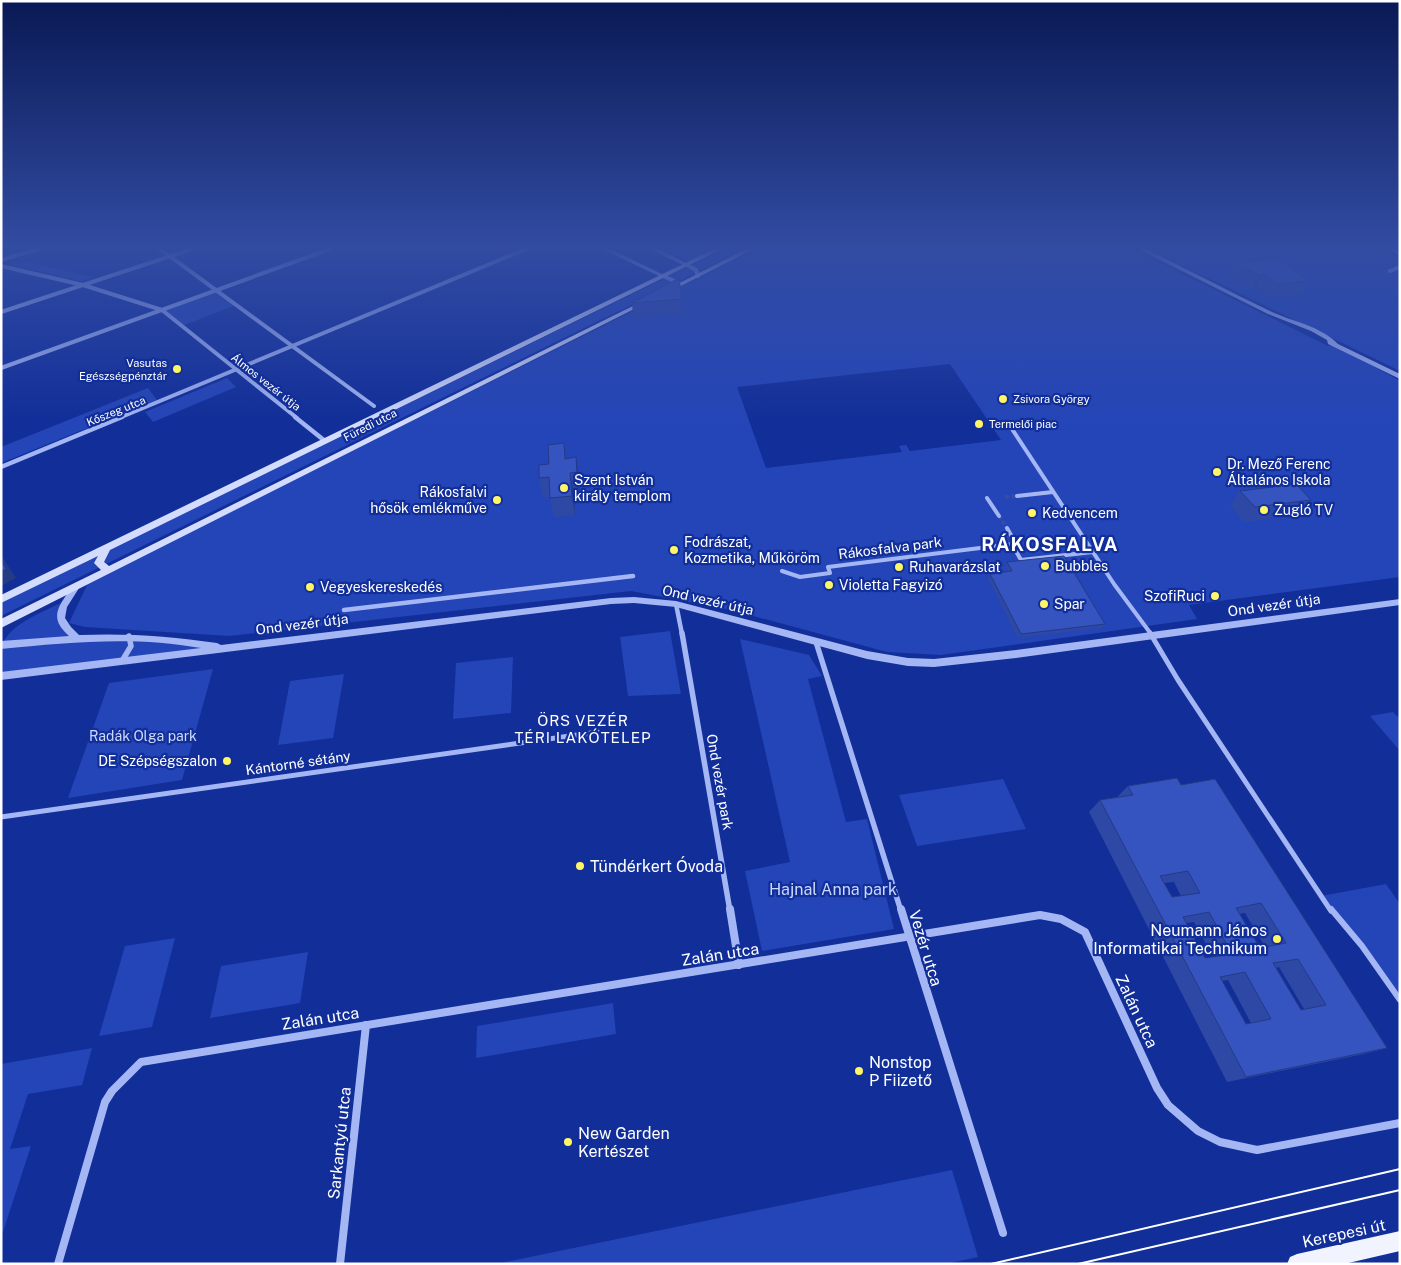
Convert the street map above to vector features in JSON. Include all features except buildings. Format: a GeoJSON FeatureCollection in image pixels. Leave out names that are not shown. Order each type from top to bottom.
{"type":"FeatureCollection","features":[{"type":"Feature","properties":{"kind":"main road","name":"Füredi utca"},"geometry":{"type":"LineString","coordinates":[[1,599],[597,308]]}},
{"type":"Feature","properties":{"kind":"main road","name":"Füredi utca"},"geometry":{"type":"LineString","coordinates":[[1,624],[634,308]]}},
{"type":"Feature","properties":{"kind":"main road"},"geometry":{"type":"LineString","coordinates":[[106,548],[99,563],[107,570]]}},
{"type":"Feature","properties":{"kind":"main road","name":"Kerepesi út"},"geometry":{"type":"LineString","coordinates":[[1297,1264],[1400,1241]]}},
{"type":"Feature","properties":{"kind":"street"},"geometry":{"type":"LineString","coordinates":[[1,312],[13,308]]}},
{"type":"Feature","properties":{"kind":"street","name":"Álmos vezér útja"},"geometry":{"type":"LineString","coordinates":[[156,308],[162,310],[325,441]]}},
{"type":"Feature","properties":{"kind":"street"},"geometry":{"type":"LineString","coordinates":[[1,368],[167,308]]}},
{"type":"Feature","properties":{"kind":"street"},"geometry":{"type":"LineString","coordinates":[[240,308],[374,406]]}},
{"type":"Feature","properties":{"kind":"street"},"geometry":{"type":"LineString","coordinates":[[292,346],[384,308]]}},
{"type":"Feature","properties":{"kind":"street"},"geometry":{"type":"LineString","coordinates":[[1261,308],[1400,377]]}},
{"type":"Feature","properties":{"kind":"street","name":"Kőszeg utca"},"geometry":{"type":"LineString","coordinates":[[1,467],[292,346]]}},
{"type":"Feature","properties":{"kind":"street"},"geometry":{"type":"LineString","coordinates":[[1012,429],[1093,552],[1152,636],[1178,680],[1321,896],[1338,920],[1362,946],[1400,1000]]}},
{"type":"Feature","properties":{"kind":"street"},"geometry":{"type":"LineString","coordinates":[[1017,496],[1053,492]]}},
{"type":"Feature","properties":{"kind":"street"},"geometry":{"type":"LineString","coordinates":[[987,498],[999,516]]}},
{"type":"Feature","properties":{"kind":"street"},"geometry":{"type":"LineString","coordinates":[[1007,528],[1016,544],[1012,544],[1021,560],[1093,552]]}},
{"type":"Feature","properties":{"kind":"street","name":"Rákosfalva park"},"geometry":{"type":"LineString","coordinates":[[782,571],[800,577],[830,573],[828,567],[1012,544]]}},
{"type":"Feature","properties":{"kind":"street"},"geometry":{"type":"LineString","coordinates":[[344,610],[633,576]]}},
{"type":"Feature","properties":{"kind":"street"},"geometry":{"type":"LineString","coordinates":[[76,637],[65,628],[60,618],[61,611],[77,585]]}},
{"type":"Feature","properties":{"kind":"street","name":"Ond vezér útja"},"geometry":{"type":"LineString","coordinates":[[1,676],[611,601],[634,600],[676,604],[885,659],[934,663],[1152,636],[1400,602]]}},
{"type":"Feature","properties":{"kind":"street","name":"Ond vezér park"},"geometry":{"type":"LineString","coordinates":[[676,604],[694,696],[739,965]]}},
{"type":"Feature","properties":{"kind":"street"},"geometry":{"type":"LineString","coordinates":[[122,662],[131,646],[130,636]]}},
{"type":"Feature","properties":{"kind":"street","name":"Ond vezér útja"},"geometry":{"type":"LineString","coordinates":[[1,645],[76,637],[130,636],[188,641],[224,648]]}},
{"type":"Feature","properties":{"kind":"street","name":"Vezér utca"},"geometry":{"type":"LineString","coordinates":[[816,642],[908,938],[1003,1233]]}},
{"type":"Feature","properties":{"kind":"street","name":"Kántorné sétány"},"geometry":{"type":"LineString","coordinates":[[1,817],[598,732]]}},
{"type":"Feature","properties":{"kind":"street","name":"Zalán utca"},"geometry":{"type":"LineString","coordinates":[[58,1264],[105,1102],[112,1090],[141,1062],[1040,916],[1075,924],[1085,932],[1157,1088],[1168,1105],[1198,1131],[1220,1142],[1257,1150],[1400,1123]]}},
{"type":"Feature","properties":{"kind":"street","name":"Sarkantyú utca"},"geometry":{"type":"LineString","coordinates":[[340,1264],[366,1025]]}},
{"type":"Feature","properties":{"kind":"green space"},"geometry":{"type":"Polygon","coordinates":[[[168,308],[228,308],[182,326],[162,310],[168,308]]]}},
{"type":"Feature","properties":{"kind":"green space"},"geometry":{"type":"Polygon","coordinates":[[[604,308],[624,308],[1,616],[1,602],[604,308]]]}},
{"type":"Feature","properties":{"kind":"green space"},"geometry":{"type":"Polygon","coordinates":[[[639,308],[1251,308],[1328,346],[1335,345],[1400,381],[1400,577],[1189,605],[1197,619],[941,655],[887,652],[731,610],[631,591],[229,636],[85,627],[69,623],[88,583],[639,308]],[[950,364],[737,387],[766,468],[902,452],[899,446],[906,445],[910,451],[1001,440],[950,364]]]}},
{"type":"Feature","properties":{"kind":"green space"},"geometry":{"type":"Polygon","coordinates":[[[1270,308],[1400,308],[1400,371],[1270,308]]]}},
{"type":"Feature","properties":{"kind":"green space"},"geometry":{"type":"Polygon","coordinates":[[[227,378],[236,387],[153,422],[145,412],[227,378]]]}},
{"type":"Feature","properties":{"kind":"green space"},"geometry":{"type":"Polygon","coordinates":[[[148,388],[157,400],[1,463],[1,447],[148,388]]]}},
{"type":"Feature","properties":{"kind":"green space"},"geometry":{"type":"Polygon","coordinates":[[[67,600],[61,611],[76,637],[129,636],[224,648],[1,676],[1,648],[11,632],[39,613],[67,600]]]}},
{"type":"Feature","properties":{"kind":"green space"},"geometry":{"type":"Polygon","coordinates":[[[670,631],[681,694],[628,696],[620,637],[670,631]]]}},
{"type":"Feature","properties":{"kind":"green space","name":"Hajnal Anna park"},"geometry":{"type":"Polygon","coordinates":[[[740,639],[809,655],[822,676],[808,679],[846,822],[867,819],[894,929],[762,951],[745,871],[790,862],[740,639]]]}},
{"type":"Feature","properties":{"kind":"green space"},"geometry":{"type":"Polygon","coordinates":[[[513,657],[511,713],[453,719],[456,663],[513,657]]]}},
{"type":"Feature","properties":{"kind":"green space","name":"Radák Olga park"},"geometry":{"type":"Polygon","coordinates":[[[213,669],[182,780],[68,798],[109,683],[213,669]]]}},
{"type":"Feature","properties":{"kind":"green space"},"geometry":{"type":"Polygon","coordinates":[[[344,674],[333,738],[278,745],[290,681],[344,674]]]}},
{"type":"Feature","properties":{"kind":"green space"},"geometry":{"type":"Polygon","coordinates":[[[1393,712],[1400,719],[1400,751],[1370,716],[1393,712]]]}},
{"type":"Feature","properties":{"kind":"green space"},"geometry":{"type":"Polygon","coordinates":[[[1003,779],[1026,829],[917,846],[899,795],[1003,779]]]}},
{"type":"Feature","properties":{"kind":"green space"},"geometry":{"type":"Polygon","coordinates":[[[1386,884],[1400,904],[1400,1000],[1321,896],[1386,884]]]}},
{"type":"Feature","properties":{"kind":"green space"},"geometry":{"type":"Polygon","coordinates":[[[175,938],[152,1027],[99,1036],[125,946],[175,938]]]}},
{"type":"Feature","properties":{"kind":"green space"},"geometry":{"type":"Polygon","coordinates":[[[308,952],[300,1003],[210,1018],[221,966],[308,952]]]}},
{"type":"Feature","properties":{"kind":"green space"},"geometry":{"type":"Polygon","coordinates":[[[613,1003],[616,1034],[476,1058],[477,1026],[613,1003]]]}},
{"type":"Feature","properties":{"kind":"green space"},"geometry":{"type":"Polygon","coordinates":[[[92,1048],[82,1085],[28,1094],[10,1149],[31,1146],[1,1238],[1,1064],[92,1048]]]}},
{"type":"Feature","properties":{"kind":"green space"},"geometry":{"type":"Polygon","coordinates":[[[952,1170],[978,1257],[945,1264],[496,1264],[952,1170]]]}},
{"type":"Feature","properties":{"kind":"tunnel"},"geometry":{"type":"LineString","coordinates":[[1005,497],[1017,496]]}},
{"type":"Feature","properties":{"kind":"tunnel"},"geometry":{"type":"LineString","coordinates":[[999,516],[1007,528]]}},
{"type":"Feature","properties":{"kind":"tram line"},"geometry":{"type":"LineString","coordinates":[[991,1264],[1400,1169]]}},
{"type":"Feature","properties":{"kind":"tram line"},"geometry":{"type":"LineString","coordinates":[[1078,1264],[1400,1190]]}},
{"type":"Feature","properties":{"kind":"place","name":"Vasutas Egészségpénztár"},"geometry":{"type":"Point","coordinates":[177,369]}},
{"type":"Feature","properties":{"kind":"place","name":"Zsivora György"},"geometry":{"type":"Point","coordinates":[1003,399]}},
{"type":"Feature","properties":{"kind":"place","name":"Termelői piac"},"geometry":{"type":"Point","coordinates":[979,424]}},
{"type":"Feature","properties":{"kind":"place","name":"Dr. Mező Ferenc Általános Iskola"},"geometry":{"type":"Point","coordinates":[1217,472]}},
{"type":"Feature","properties":{"kind":"place","name":"Szent István király templom"},"geometry":{"type":"Point","coordinates":[564,488]}},
{"type":"Feature","properties":{"kind":"place","name":"Rákosfalvi hősök emlékműve"},"geometry":{"type":"Point","coordinates":[497,500]}},
{"type":"Feature","properties":{"kind":"place","name":"Zugló TV"},"geometry":{"type":"Point","coordinates":[1264,510]}},
{"type":"Feature","properties":{"kind":"place","name":"Kedvencem"},"geometry":{"type":"Point","coordinates":[1032,513]}},
{"type":"Feature","properties":{"kind":"place","name":"Fodrászat, Kozmetika, Műköröm"},"geometry":{"type":"Point","coordinates":[674,550]}},
{"type":"Feature","properties":{"kind":"place","name":"Bubbles"},"geometry":{"type":"Point","coordinates":[1045,566]}},
{"type":"Feature","properties":{"kind":"place","name":"Ruhavarázslat"},"geometry":{"type":"Point","coordinates":[899,567]}},
{"type":"Feature","properties":{"kind":"place","name":"Violetta Fagyizó"},"geometry":{"type":"Point","coordinates":[829,585]}},
{"type":"Feature","properties":{"kind":"place","name":"Vegyeskereskedés"},"geometry":{"type":"Point","coordinates":[310,587]}},
{"type":"Feature","properties":{"kind":"place","name":"SzofiRuci"},"geometry":{"type":"Point","coordinates":[1215,596]}},
{"type":"Feature","properties":{"kind":"place","name":"Spar"},"geometry":{"type":"Point","coordinates":[1044,604]}},
{"type":"Feature","properties":{"kind":"place","name":"DE Szépségszalon"},"geometry":{"type":"Point","coordinates":[227,761]}},
{"type":"Feature","properties":{"kind":"place","name":"Tündérkert Óvoda"},"geometry":{"type":"Point","coordinates":[580,866]}},
{"type":"Feature","properties":{"kind":"place","name":"Neumann János Informatikai Technikum"},"geometry":{"type":"Point","coordinates":[1277,939]}},
{"type":"Feature","properties":{"kind":"place","name":"Nonstop P Fiizető"},"geometry":{"type":"Point","coordinates":[859,1071]}},
{"type":"Feature","properties":{"kind":"place","name":"New Garden Kertészet"},"geometry":{"type":"Point","coordinates":[568,1142]}},
{"type":"Feature","properties":{"kind":"district","name":"RÁKOSFALVA"},"geometry":{"type":"Point","coordinates":[1050,544]}},
{"type":"Feature","properties":{"kind":"district","name":"ÖRS VEZÉR TÉRI LAKÓTELEP"},"geometry":{"type":"Point","coordinates":[583,730]}}]}
